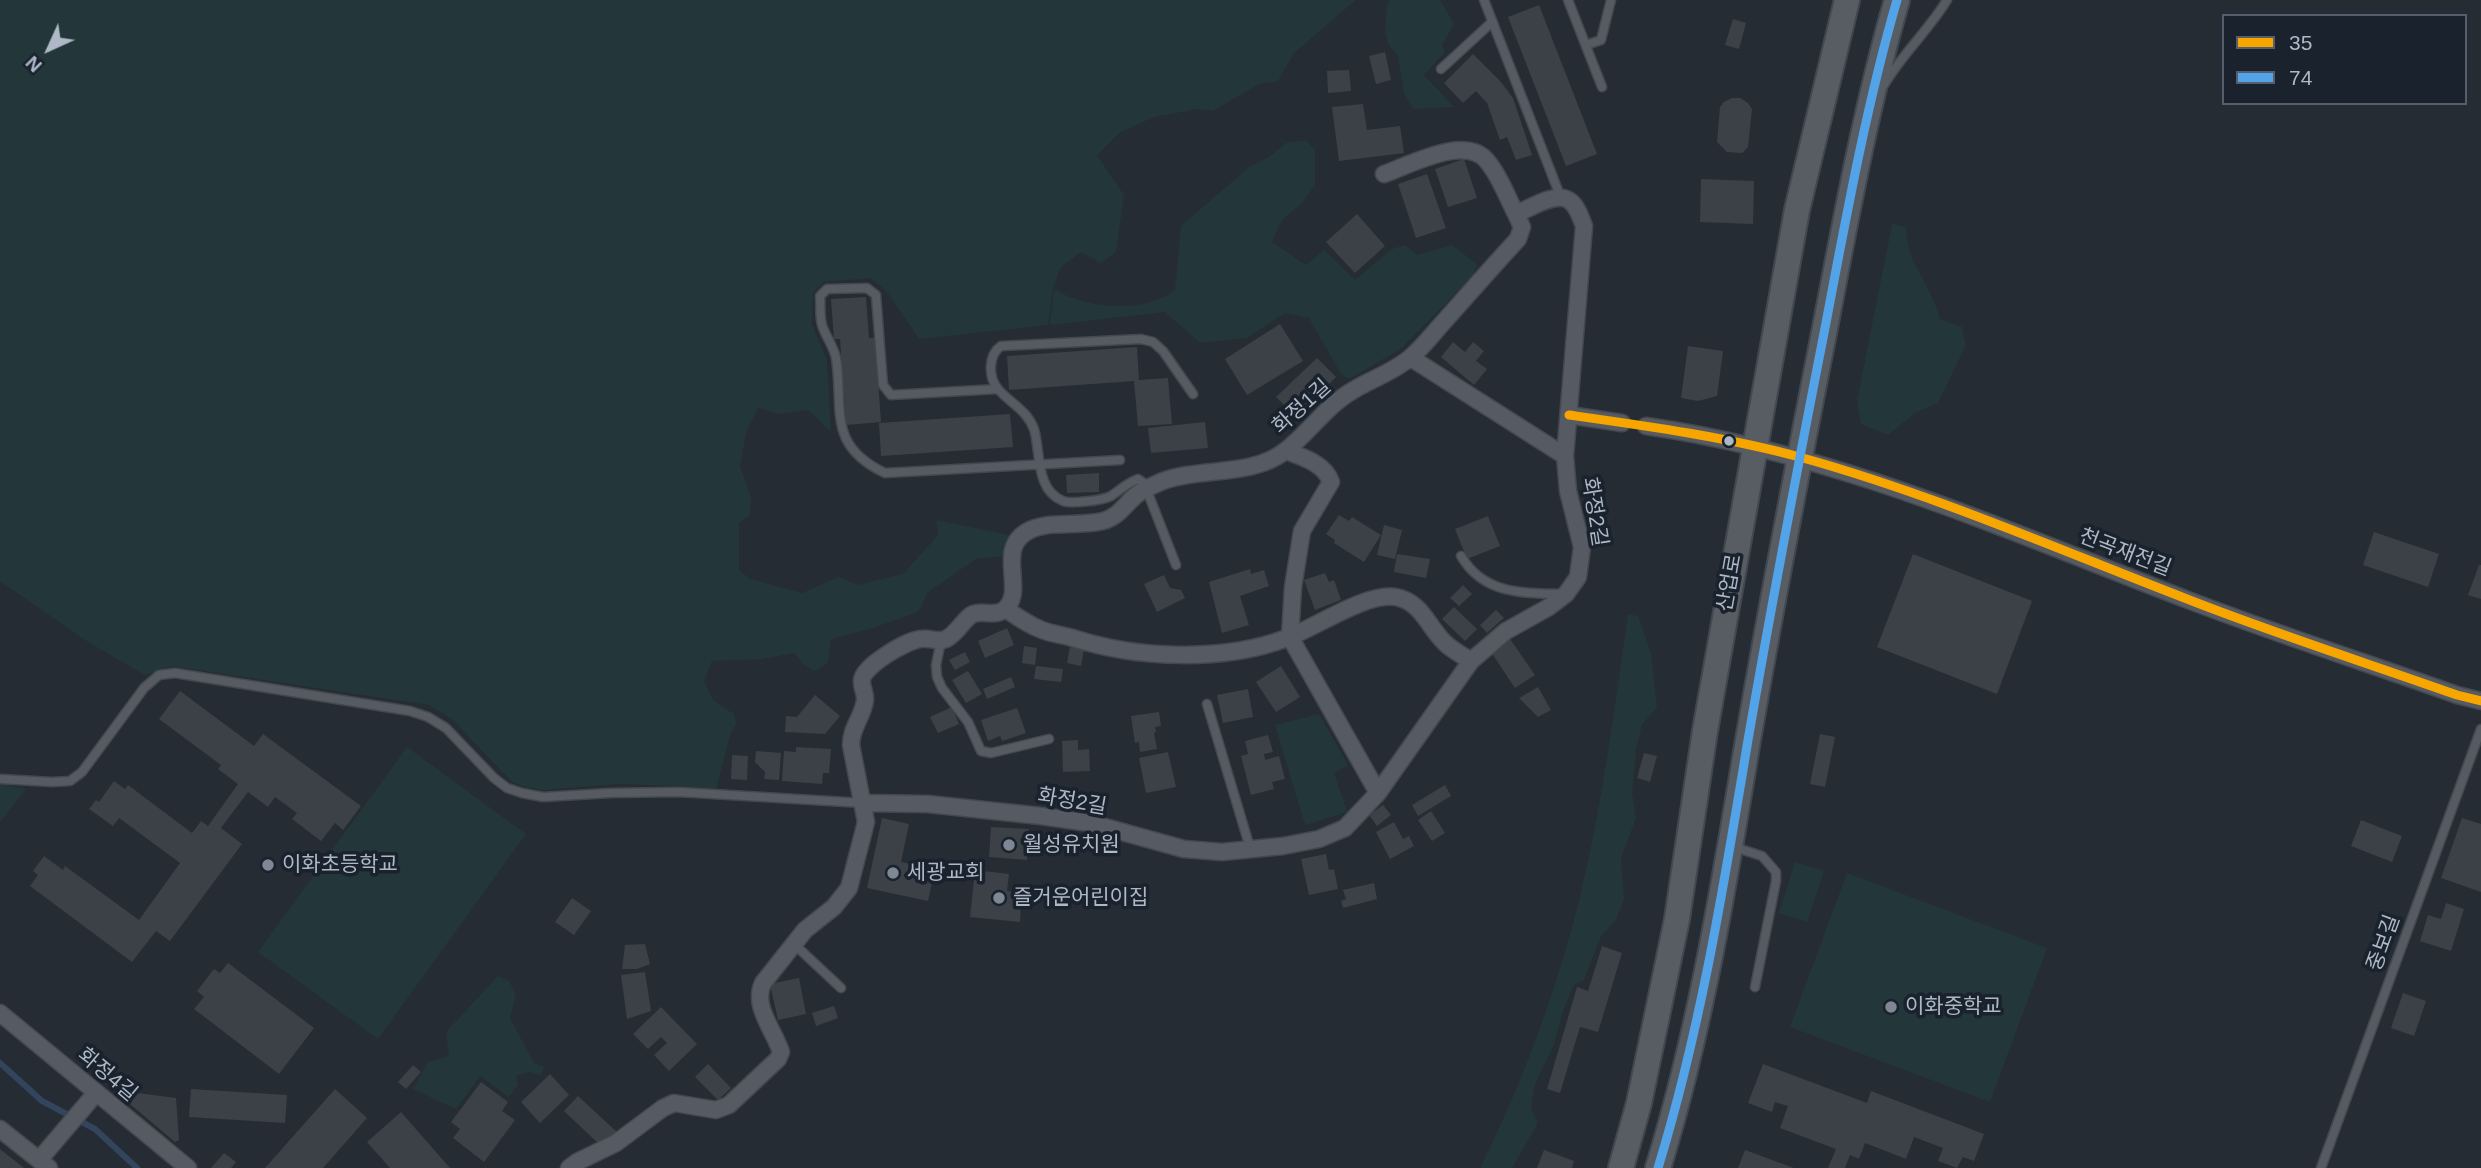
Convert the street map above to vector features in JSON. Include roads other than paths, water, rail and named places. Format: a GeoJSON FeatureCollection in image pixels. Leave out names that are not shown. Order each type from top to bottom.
{"type":"FeatureCollection","features":[{"type":"Feature","properties":{"kind":"main road","name":"산업로"},"geometry":{"type":"LineString","coordinates":[[1621,1168],[1639,1103],[1676,919],[1705,731],[1797,210],[1847,0]]}},
{"type":"Feature","properties":{"kind":"main road"},"geometry":{"type":"LineString","coordinates":[[1658,1168],[1676,1110],[1710,958],[1800,457],[1846,221],[1897,0]]}},
{"type":"Feature","properties":{"kind":"street"},"geometry":{"type":"LineString","coordinates":[[1384,174],[1451,150],[1466,149],[1478,152],[1488,161],[1517,214],[1561,198],[1573,203],[1584,226],[1565,456],[1411,358]]}},
{"type":"Feature","properties":{"kind":"street","name":"화정1길"},"geometry":{"type":"LineString","coordinates":[[1006,609],[1010,599],[1011,552],[1015,541],[1026,532],[1040,526],[1100,522],[1115,517],[1146,488],[1193,473],[1232,469],[1268,461],[1286,451],[1350,391],[1386,374],[1411,358],[1518,239],[1522,228],[1517,214]]}},
{"type":"Feature","properties":{"kind":"street"},"geometry":{"type":"LineString","coordinates":[[1569,415],[1622,423]]}},
{"type":"Feature","properties":{"kind":"street","name":"천곡재전길"},"geometry":{"type":"LineString","coordinates":[[1646,426],[1682,431],[1800,457],[1936,502],[2190,601],[2457,695],[2481,701]]}},
{"type":"Feature","properties":{"kind":"street"},"geometry":{"type":"LineString","coordinates":[[1286,451],[1304,457],[1328,473],[1331,482],[1303,531],[1293,587],[1290,637],[1378,793]]}},
{"type":"Feature","properties":{"kind":"street","name":"화정2길"},"geometry":{"type":"LineString","coordinates":[[863,803],[928,804],[1090,823],[1184,849],[1251,851],[1319,839],[1345,828],[1378,793],[1471,661],[1506,631],[1549,607],[1566,594],[1578,577],[1582,547],[1569,491],[1565,456]]}},
{"type":"Feature","properties":{"kind":"street"},"geometry":{"type":"LineString","coordinates":[[569,1168],[577,1161],[615,1143],[674,1103],[716,1110],[729,1105],[778,1059],[781,1052],[763,1013],[759,991],[805,930],[843,898],[849,888],[866,822],[851,732],[866,698],[862,679],[865,671],[907,643],[922,638],[941,640],[957,631],[969,616],[976,613],[996,614],[1006,609],[1042,631],[1089,645],[1178,654],[1235,652],[1290,637],[1318,622],[1379,598],[1395,597],[1410,603],[1425,615],[1434,631],[1447,645],[1471,661]]}},
{"type":"Feature","properties":{"kind":"street","name":"화정4길"},"geometry":{"type":"LineString","coordinates":[[0,1013],[188,1168]]}},
{"type":"Feature","properties":{"kind":"street"},"geometry":{"type":"LineString","coordinates":[[0,1129],[44,1164],[96,1094]]}},
{"type":"Feature","properties":{"kind":"lane"},"geometry":{"type":"LineString","coordinates":[[1484,0],[1561,198]]}},
{"type":"Feature","properties":{"kind":"lane"},"geometry":{"type":"LineString","coordinates":[[1568,0],[1602,87]]}},
{"type":"Feature","properties":{"kind":"lane"},"geometry":{"type":"LineString","coordinates":[[1586,45],[1601,40],[1611,0]]}},
{"type":"Feature","properties":{"kind":"lane"},"geometry":{"type":"LineString","coordinates":[[1870,110],[1887,79],[1947,0]]}},
{"type":"Feature","properties":{"kind":"lane"},"geometry":{"type":"LineString","coordinates":[[1441,69],[1492,22]]}},
{"type":"Feature","properties":{"kind":"lane"},"geometry":{"type":"LineString","coordinates":[[998,389],[891,395],[883,385],[876,295],[867,288],[827,289],[820,296],[822,325],[836,356],[840,424],[855,452],[870,466],[885,473],[1120,460]]}},
{"type":"Feature","properties":{"kind":"lane"},"geometry":{"type":"LineString","coordinates":[[1176,565],[1144,482],[1138,479],[1130,482],[1110,497],[1100,500],[1069,503],[1054,495],[1045,482],[1039,465],[1034,430],[1019,407],[998,389],[993,380],[991,358],[994,351],[1001,346],[1141,339],[1153,342],[1163,351],[1193,394]]}},
{"type":"Feature","properties":{"kind":"lane"},"geometry":{"type":"LineString","coordinates":[[1461,556],[1469,569],[1493,586],[1531,593],[1566,594]]}},
{"type":"Feature","properties":{"kind":"lane"},"geometry":{"type":"LineString","coordinates":[[941,640],[936,665],[937,677],[942,688],[968,722],[981,751],[990,753],[1049,739]]}},
{"type":"Feature","properties":{"kind":"lane"},"geometry":{"type":"LineString","coordinates":[[0,779],[70,781],[82,772],[144,688],[159,675],[175,673],[410,710],[446,728],[507,788],[542,797],[679,792],[863,803]]}},
{"type":"Feature","properties":{"kind":"lane"},"geometry":{"type":"LineString","coordinates":[[1207,704],[1251,851]]}},
{"type":"Feature","properties":{"kind":"lane","name":"중보길"},"geometry":{"type":"LineString","coordinates":[[2321,1168],[2481,729]]}},
{"type":"Feature","properties":{"kind":"lane"},"geometry":{"type":"LineString","coordinates":[[1730,846],[1762,856],[1776,872],[1755,987]]}},
{"type":"Feature","properties":{"kind":"lane"},"geometry":{"type":"LineString","coordinates":[[794,944],[841,988]]}},
{"type":"Feature","properties":{"kind":"waterway"},"geometry":{"type":"LineString","coordinates":[[0,1063],[42,1101],[95,1129],[137,1168]]}},
{"type":"Feature","properties":{"kind":"place","name":"월성유치원"},"geometry":{"type":"Point","coordinates":[1009,845]}},
{"type":"Feature","properties":{"kind":"place","name":"이화초등학교"},"geometry":{"type":"Point","coordinates":[268,865]}},
{"type":"Feature","properties":{"kind":"place","name":"세광교회"},"geometry":{"type":"Point","coordinates":[893,873]}},
{"type":"Feature","properties":{"kind":"place","name":"즐거운어린이집"},"geometry":{"type":"Point","coordinates":[999,898]}},
{"type":"Feature","properties":{"kind":"place","name":"이화중학교"},"geometry":{"type":"Point","coordinates":[1891,1007]}}]}
